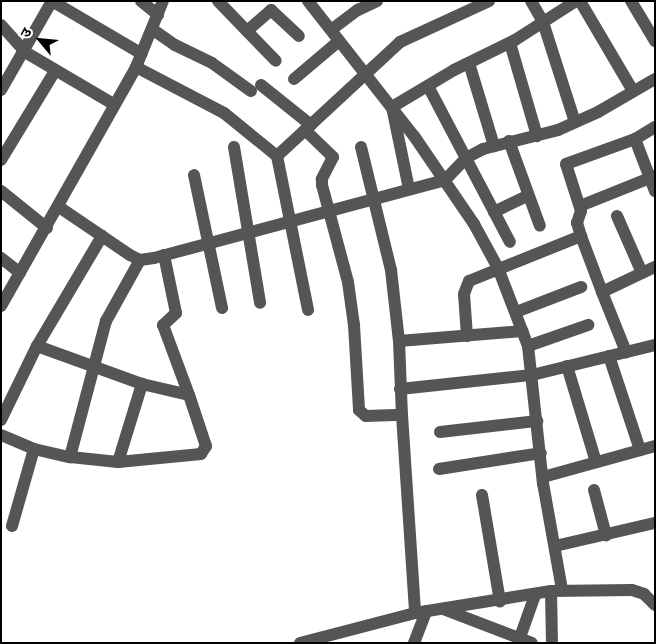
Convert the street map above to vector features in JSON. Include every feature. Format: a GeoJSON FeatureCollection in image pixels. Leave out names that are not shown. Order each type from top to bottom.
{"type":"FeatureCollection","features":[{"type":"Feature","properties":{"kind":"street"},"geometry":{"type":"LineString","coordinates":[[1,90],[25,52],[52,1],[142,54]]}},
{"type":"Feature","properties":{"kind":"street"},"geometry":{"type":"LineString","coordinates":[[142,1],[158,15]]}},
{"type":"Feature","properties":{"kind":"street"},"geometry":{"type":"LineString","coordinates":[[1,306],[47,228],[136,67],[163,1]]}},
{"type":"Feature","properties":{"kind":"street"},"geometry":{"type":"LineString","coordinates":[[218,1],[276,61]]}},
{"type":"Feature","properties":{"kind":"street"},"geometry":{"type":"LineString","coordinates":[[308,1],[392,107],[445,180],[498,268],[516,312],[528,346],[543,477],[555,546],[557,590],[552,643]]}},
{"type":"Feature","properties":{"kind":"street"},"geometry":{"type":"LineString","coordinates":[[277,156],[400,42],[489,1]]}},
{"type":"Feature","properties":{"kind":"street"},"geometry":{"type":"LineString","coordinates":[[531,1],[543,22],[576,122]]}},
{"type":"Feature","properties":{"kind":"street"},"geometry":{"type":"LineString","coordinates":[[392,107],[469,63],[510,43],[576,1]]}},
{"type":"Feature","properties":{"kind":"street"},"geometry":{"type":"LineString","coordinates":[[580,1],[633,91]]}},
{"type":"Feature","properties":{"kind":"street"},"geometry":{"type":"LineString","coordinates":[[631,1],[655,41]]}},
{"type":"Feature","properties":{"kind":"street"},"geometry":{"type":"LineString","coordinates":[[294,79],[335,35],[371,2]]}},
{"type":"Feature","properties":{"kind":"street"},"geometry":{"type":"LineString","coordinates":[[247,31],[271,10],[299,36]]}},
{"type":"Feature","properties":{"kind":"street"},"geometry":{"type":"LineString","coordinates":[[1,25],[25,52],[115,105]]}},
{"type":"Feature","properties":{"kind":"street"},"geometry":{"type":"LineString","coordinates":[[152,29],[175,45],[256,88],[308,128],[333,157],[322,179],[350,299],[358,410],[366,416],[402,415]]}},
{"type":"Feature","properties":{"kind":"street"},"geometry":{"type":"LineString","coordinates":[[510,43],[537,136]]}},
{"type":"Feature","properties":{"kind":"street"},"geometry":{"type":"LineString","coordinates":[[469,63],[494,146]]}},
{"type":"Feature","properties":{"kind":"street"},"geometry":{"type":"LineString","coordinates":[[136,67],[224,113],[277,156],[288,221],[308,310]]}},
{"type":"Feature","properties":{"kind":"street"},"geometry":{"type":"LineString","coordinates":[[1,160],[55,71]]}},
{"type":"Feature","properties":{"kind":"street"},"geometry":{"type":"LineString","coordinates":[[59,206],[140,260],[164,255],[445,180],[466,158],[509,141],[537,136],[576,122],[655,79]]}},
{"type":"Feature","properties":{"kind":"street"},"geometry":{"type":"LineString","coordinates":[[428,86],[510,242]]}},
{"type":"Feature","properties":{"kind":"street"},"geometry":{"type":"LineString","coordinates":[[392,107],[409,189]]}},
{"type":"Feature","properties":{"kind":"street"},"geometry":{"type":"LineString","coordinates":[[626,352],[581,236],[577,223],[580,206],[566,164],[635,139],[655,127]]}},
{"type":"Feature","properties":{"kind":"street"},"geometry":{"type":"LineString","coordinates":[[635,139],[652,178],[655,192]]}},
{"type":"Feature","properties":{"kind":"street"},"geometry":{"type":"LineString","coordinates":[[509,141],[527,196],[540,226]]}},
{"type":"Feature","properties":{"kind":"street"},"geometry":{"type":"LineString","coordinates":[[234,147],[260,303]]}},
{"type":"Feature","properties":{"kind":"street"},"geometry":{"type":"LineString","coordinates":[[361,147],[391,270],[399,341],[402,415],[421,612],[414,643]]}},
{"type":"Feature","properties":{"kind":"street"},"geometry":{"type":"LineString","coordinates":[[194,176],[222,308]]}},
{"type":"Feature","properties":{"kind":"street"},"geometry":{"type":"LineString","coordinates":[[580,206],[652,178]]}},
{"type":"Feature","properties":{"kind":"street"},"geometry":{"type":"LineString","coordinates":[[1,191],[47,228]]}},
{"type":"Feature","properties":{"kind":"street"},"geometry":{"type":"LineString","coordinates":[[494,212],[527,196]]}},
{"type":"Feature","properties":{"kind":"street"},"geometry":{"type":"LineString","coordinates":[[617,216],[642,273]]}},
{"type":"Feature","properties":{"kind":"street"},"geometry":{"type":"LineString","coordinates":[[1,420],[37,346],[102,236]]}},
{"type":"Feature","properties":{"kind":"street"},"geometry":{"type":"LineString","coordinates":[[467,336],[465,287],[475,278],[581,236]]}},
{"type":"Feature","properties":{"kind":"street"},"geometry":{"type":"LineString","coordinates":[[1,434],[34,449],[70,457],[118,462],[201,454],[204,451],[206,446],[164,325],[176,313],[164,255]]}},
{"type":"Feature","properties":{"kind":"street"},"geometry":{"type":"LineString","coordinates":[[1,258],[20,273]]}},
{"type":"Feature","properties":{"kind":"street"},"geometry":{"type":"LineString","coordinates":[[70,457],[106,322],[140,260]]}},
{"type":"Feature","properties":{"kind":"street"},"geometry":{"type":"LineString","coordinates":[[602,292],[655,267]]}},
{"type":"Feature","properties":{"kind":"street"},"geometry":{"type":"LineString","coordinates":[[516,312],[581,287]]}},
{"type":"Feature","properties":{"kind":"street"},"geometry":{"type":"LineString","coordinates":[[528,346],[588,325]]}},
{"type":"Feature","properties":{"kind":"street"},"geometry":{"type":"LineString","coordinates":[[399,341],[522,331]]}},
{"type":"Feature","properties":{"kind":"street"},"geometry":{"type":"LineString","coordinates":[[37,346],[93,368],[142,384],[189,395]]}},
{"type":"Feature","properties":{"kind":"street"},"geometry":{"type":"LineString","coordinates":[[400,389],[532,375],[626,352],[654,348]]}},
{"type":"Feature","properties":{"kind":"street"},"geometry":{"type":"LineString","coordinates":[[609,356],[640,450]]}},
{"type":"Feature","properties":{"kind":"street"},"geometry":{"type":"LineString","coordinates":[[567,366],[596,462]]}},
{"type":"Feature","properties":{"kind":"street"},"geometry":{"type":"LineString","coordinates":[[118,462],[142,384]]}},
{"type":"Feature","properties":{"kind":"street"},"geometry":{"type":"LineString","coordinates":[[440,432],[537,421]]}},
{"type":"Feature","properties":{"kind":"street"},"geometry":{"type":"LineString","coordinates":[[543,477],[655,446]]}},
{"type":"Feature","properties":{"kind":"street"},"geometry":{"type":"LineString","coordinates":[[12,526],[34,449]]}},
{"type":"Feature","properties":{"kind":"street"},"geometry":{"type":"LineString","coordinates":[[439,469],[541,453]]}},
{"type":"Feature","properties":{"kind":"street"},"geometry":{"type":"LineString","coordinates":[[594,490],[606,534]]}},
{"type":"Feature","properties":{"kind":"street"},"geometry":{"type":"LineString","coordinates":[[482,495],[500,601]]}},
{"type":"Feature","properties":{"kind":"street"},"geometry":{"type":"LineString","coordinates":[[555,546],[655,523]]}},
{"type":"Feature","properties":{"kind":"street"},"geometry":{"type":"LineString","coordinates":[[300,643],[421,612],[500,601],[557,590],[632,590],[644,594],[655,605]]}},
{"type":"Feature","properties":{"kind":"street"},"geometry":{"type":"LineString","coordinates":[[518,641],[535,595]]}},
{"type":"Feature","properties":{"kind":"street"},"geometry":{"type":"LineString","coordinates":[[442,609],[518,641],[532,643]]}}]}
